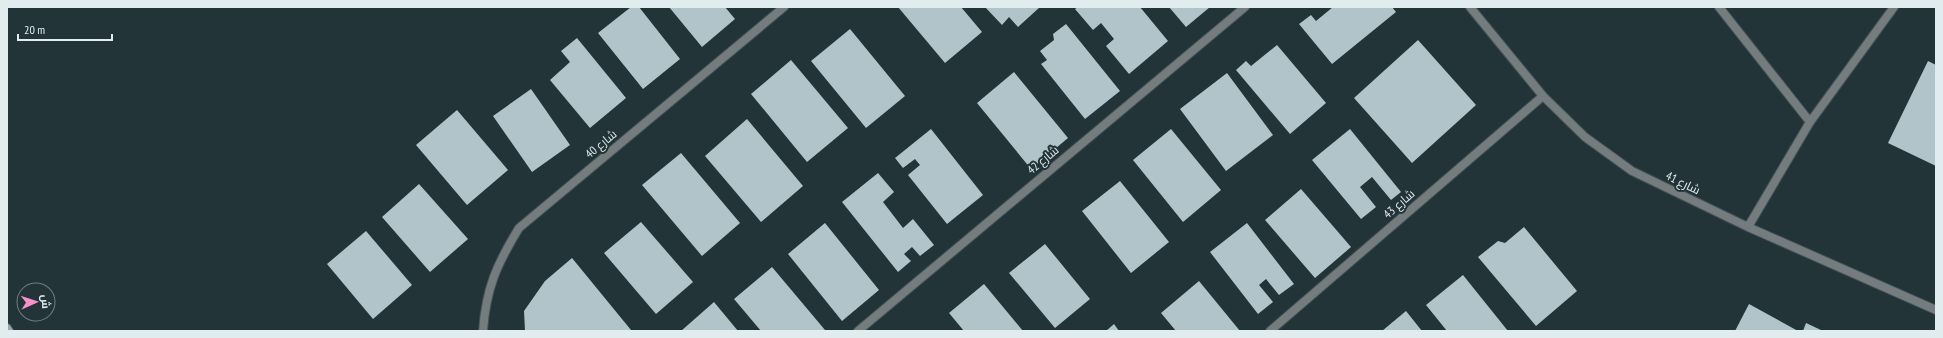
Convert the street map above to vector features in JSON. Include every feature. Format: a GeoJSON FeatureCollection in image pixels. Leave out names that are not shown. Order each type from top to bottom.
{"type":"FeatureCollection","features":[{"type":"Feature","properties":{"kind":"street","name":"شارع 40"},"geometry":{"type":"LineString","coordinates":[[483,331],[488,294],[500,259],[519,228],[784,7]]}},
{"type":"Feature","properties":{"kind":"street","name":"شارع 42"},"geometry":{"type":"LineString","coordinates":[[858,331],[1245,7]]}},
{"type":"Feature","properties":{"kind":"street","name":"شارع 41"},"geometry":{"type":"LineString","coordinates":[[1470,7],[1543,96],[1585,137],[1632,171],[1748,227],[1936,310]]}},
{"type":"Feature","properties":{"kind":"street"},"geometry":{"type":"LineString","coordinates":[[1719,7],[1810,122]]}},
{"type":"Feature","properties":{"kind":"street"},"geometry":{"type":"LineString","coordinates":[[1748,227],[1810,122],[1894,7]]}},
{"type":"Feature","properties":{"kind":"street","name":"شارع 43"},"geometry":{"type":"LineString","coordinates":[[1270,331],[1543,96]]}},
{"type":"Feature","properties":{"kind":"building"},"geometry":{"type":"Polygon","coordinates":[[[631,7],[639,7],[680,59],[643,89],[598,33],[631,7]]]}},
{"type":"Feature","properties":{"kind":"building"},"geometry":{"type":"Polygon","coordinates":[[[669,7],[725,7],[735,19],[702,47],[669,7]]]}},
{"type":"Feature","properties":{"kind":"building"},"geometry":{"type":"Polygon","coordinates":[[[898,7],[961,7],[982,32],[945,63],[898,7]]]}},
{"type":"Feature","properties":{"kind":"building"},"geometry":{"type":"Polygon","coordinates":[[[985,7],[1040,7],[1018,27],[1009,17],[1002,25],[985,7]]]}},
{"type":"Feature","properties":{"kind":"building"},"geometry":{"type":"Polygon","coordinates":[[[1078,7],[1140,7],[1168,41],[1129,74],[1106,46],[1114,39],[1101,23],[1093,30],[1075,9],[1078,7]]]}},
{"type":"Feature","properties":{"kind":"building"},"geometry":{"type":"Polygon","coordinates":[[[1169,7],[1210,7],[1186,27],[1169,7]]]}},
{"type":"Feature","properties":{"kind":"building"},"geometry":{"type":"Polygon","coordinates":[[[1333,7],[1392,7],[1396,12],[1332,64],[1299,24],[1311,15],[1316,21],[1333,7]]]}},
{"type":"Feature","properties":{"kind":"building"},"geometry":{"type":"Polygon","coordinates":[[[1066,24],[1120,91],[1085,119],[1041,64],[1047,60],[1040,51],[1054,40],[1053,34],[1066,24]]]}},
{"type":"Feature","properties":{"kind":"building"},"geometry":{"type":"Polygon","coordinates":[[[850,29],[905,96],[866,128],[811,61],[850,29]]]}},
{"type":"Feature","properties":{"kind":"building"},"geometry":{"type":"Polygon","coordinates":[[[577,38],[626,98],[590,128],[550,80],[570,62],[561,51],[577,38]]]}},
{"type":"Feature","properties":{"kind":"building"},"geometry":{"type":"Polygon","coordinates":[[[1418,40],[1476,105],[1412,163],[1354,98],[1418,40]]]}},
{"type":"Feature","properties":{"kind":"building"},"geometry":{"type":"Polygon","coordinates":[[[1277,45],[1326,103],[1290,134],[1236,70],[1246,61],[1251,66],[1277,45]]]}},
{"type":"Feature","properties":{"kind":"building"},"geometry":{"type":"Polygon","coordinates":[[[791,60],[848,128],[807,162],[751,94],[791,60]]]}},
{"type":"Feature","properties":{"kind":"building"},"geometry":{"type":"Polygon","coordinates":[[[1928,61],[1936,65],[1936,166],[1888,143],[1928,61]]]}},
{"type":"Feature","properties":{"kind":"building"},"geometry":{"type":"Polygon","coordinates":[[[1014,72],[1068,138],[1031,169],[977,103],[1014,72]]]}},
{"type":"Feature","properties":{"kind":"building"},"geometry":{"type":"Polygon","coordinates":[[[1227,73],[1273,135],[1226,171],[1180,109],[1227,73]]]}},
{"type":"Feature","properties":{"kind":"building"},"geometry":{"type":"Polygon","coordinates":[[[531,89],[570,145],[532,172],[493,116],[531,89]]]}},
{"type":"Feature","properties":{"kind":"building"},"geometry":{"type":"Polygon","coordinates":[[[457,110],[508,170],[467,205],[416,145],[457,110]]]}},
{"type":"Feature","properties":{"kind":"building"},"geometry":{"type":"Polygon","coordinates":[[[747,119],[803,186],[761,222],[705,156],[747,119]]]}},
{"type":"Feature","properties":{"kind":"building"},"geometry":{"type":"Polygon","coordinates":[[[931,129],[983,195],[947,224],[908,175],[920,165],[915,159],[903,168],[895,158],[931,129]]]}},
{"type":"Feature","properties":{"kind":"building"},"geometry":{"type":"Polygon","coordinates":[[[1171,129],[1221,190],[1183,222],[1133,160],[1171,129]]]}},
{"type":"Feature","properties":{"kind":"building"},"geometry":{"type":"Polygon","coordinates":[[[1350,129],[1401,192],[1391,200],[1372,177],[1360,187],[1376,207],[1361,219],[1312,160],[1350,129]]]}},
{"type":"Feature","properties":{"kind":"building"},"geometry":{"type":"Polygon","coordinates":[[[681,153],[740,223],[702,256],[642,185],[681,153]]]}},
{"type":"Feature","properties":{"kind":"building"},"geometry":{"type":"Polygon","coordinates":[[[878,173],[894,192],[883,202],[903,228],[913,219],[934,245],[920,256],[912,247],[904,254],[911,261],[898,272],[842,202],[878,173]]]}},
{"type":"Feature","properties":{"kind":"building"},"geometry":{"type":"Polygon","coordinates":[[[1120,181],[1169,242],[1131,273],[1082,211],[1120,181]]]}},
{"type":"Feature","properties":{"kind":"building"},"geometry":{"type":"Polygon","coordinates":[[[419,184],[468,239],[430,272],[382,217],[419,184]]]}},
{"type":"Feature","properties":{"kind":"building"},"geometry":{"type":"Polygon","coordinates":[[[1301,189],[1351,247],[1315,278],[1265,220],[1301,189]]]}},
{"type":"Feature","properties":{"kind":"building"},"geometry":{"type":"Polygon","coordinates":[[[641,222],[693,282],[656,314],[604,253],[641,222]]]}},
{"type":"Feature","properties":{"kind":"building"},"geometry":{"type":"Polygon","coordinates":[[[825,223],[879,290],[842,321],[788,254],[825,223]]]}},
{"type":"Feature","properties":{"kind":"building"},"geometry":{"type":"Polygon","coordinates":[[[1247,223],[1294,284],[1279,295],[1266,279],[1259,285],[1273,302],[1258,314],[1210,252],[1247,223]]]}},
{"type":"Feature","properties":{"kind":"building"},"geometry":{"type":"Polygon","coordinates":[[[1524,227],[1577,291],[1536,326],[1478,257],[1498,241],[1505,243],[1524,227]]]}},
{"type":"Feature","properties":{"kind":"building"},"geometry":{"type":"Polygon","coordinates":[[[366,231],[412,285],[373,319],[327,264],[366,231]]]}},
{"type":"Feature","properties":{"kind":"building"},"geometry":{"type":"Polygon","coordinates":[[[1045,244],[1090,299],[1055,328],[1009,273],[1045,244]]]}},
{"type":"Feature","properties":{"kind":"building"},"geometry":{"type":"Polygon","coordinates":[[[572,258],[631,330],[630,331],[525,331],[524,311],[545,281],[572,258]]]}},
{"type":"Feature","properties":{"kind":"building"},"geometry":{"type":"Polygon","coordinates":[[[772,267],[825,330],[761,331],[734,299],[772,267]]]}},
{"type":"Feature","properties":{"kind":"building"},"geometry":{"type":"Polygon","coordinates":[[[1463,275],[1508,331],[1447,331],[1426,305],[1463,275]]]}},
{"type":"Feature","properties":{"kind":"building"},"geometry":{"type":"Polygon","coordinates":[[[1199,281],[1240,331],[1176,331],[1161,313],[1199,281]]]}},
{"type":"Feature","properties":{"kind":"building"},"geometry":{"type":"Polygon","coordinates":[[[984,284],[1023,331],[964,331],[949,313],[984,284]]]}},
{"type":"Feature","properties":{"kind":"building"},"geometry":{"type":"Polygon","coordinates":[[[714,302],[738,331],[681,331],[714,302]]]}},
{"type":"Feature","properties":{"kind":"building"},"geometry":{"type":"Polygon","coordinates":[[[1749,304],[1798,331],[1735,331],[1749,304]]]}},
{"type":"Feature","properties":{"kind":"building"},"geometry":{"type":"Polygon","coordinates":[[[1406,311],[1422,331],[1382,331],[1406,311]]]}},
{"type":"Feature","properties":{"kind":"building"},"geometry":{"type":"Polygon","coordinates":[[[1806,323],[1823,331],[1803,331],[1806,323]]]}},
{"type":"Feature","properties":{"kind":"building"},"geometry":{"type":"Polygon","coordinates":[[[1114,324],[1119,331],[1106,331],[1114,324]]]}}]}
